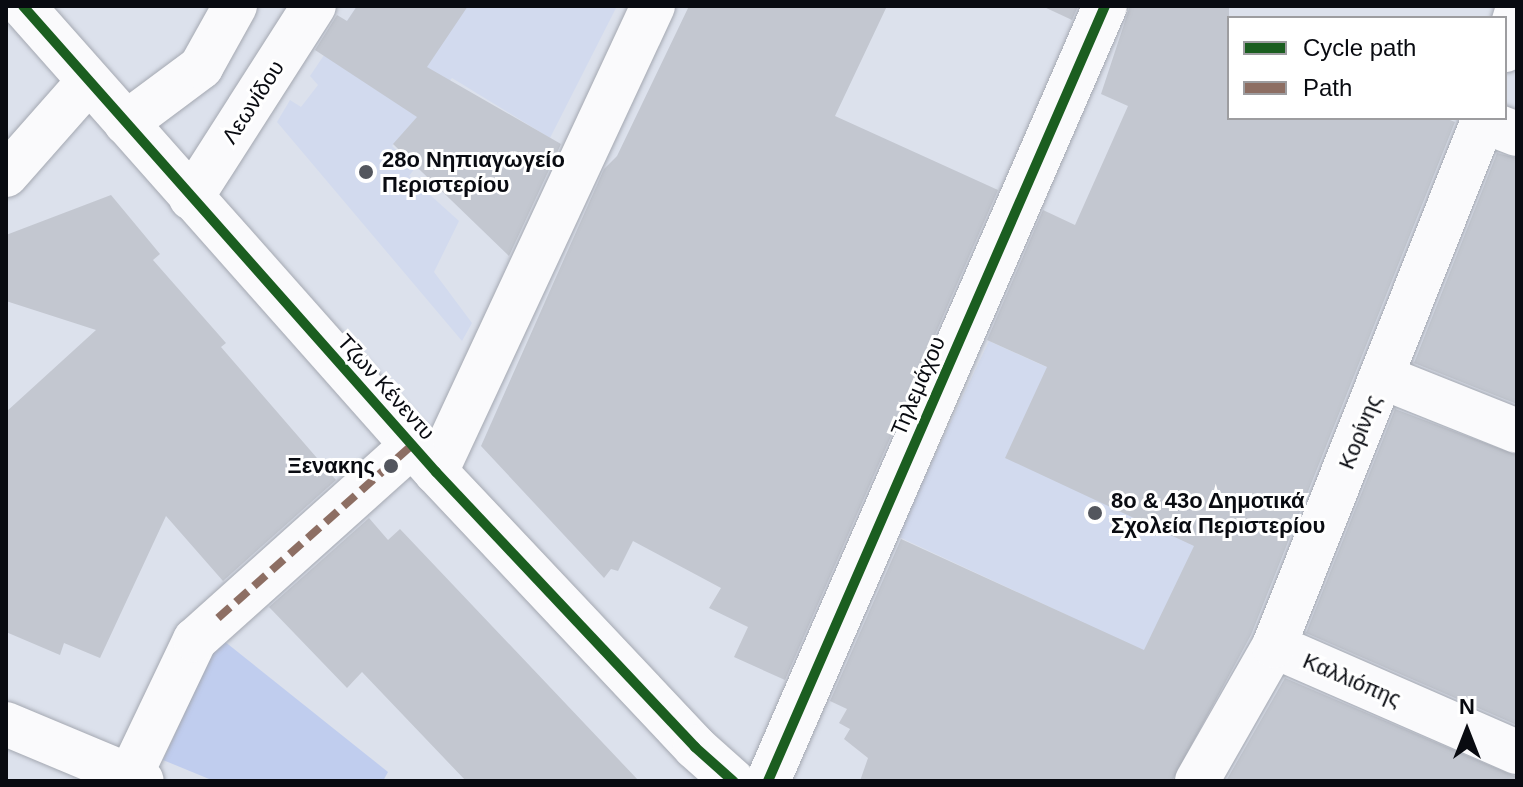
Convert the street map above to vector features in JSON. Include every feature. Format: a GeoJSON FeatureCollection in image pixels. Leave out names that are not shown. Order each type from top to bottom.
{"type":"FeatureCollection","features":[{"type":"Feature","properties":{"kind":"street","name":"Τζων Κένεντυ"},"geometry":{"type":"LineString","coordinates":[[23,6],[87,83],[424,459],[733,781]]}},
{"type":"Feature","properties":{"kind":"street"},"geometry":{"type":"LineString","coordinates":[[126,123],[201,67],[235,6]]}},
{"type":"Feature","properties":{"kind":"street","name":"Λεωνίδου"},"geometry":{"type":"LineString","coordinates":[[191,198],[314,6]]}},
{"type":"Feature","properties":{"kind":"street"},"geometry":{"type":"LineString","coordinates":[[6,724],[136,778],[195,640],[218,618],[424,459],[653,6]]}},
{"type":"Feature","properties":{"kind":"street","name":"Τηλεμάχου"},"geometry":{"type":"LineString","coordinates":[[768,781],[1105,6]]}},
{"type":"Feature","properties":{"kind":"street"},"geometry":{"type":"LineString","coordinates":[[1507,44],[1517,11]]}},
{"type":"Feature","properties":{"kind":"street"},"geometry":{"type":"LineString","coordinates":[[6,175],[87,83]]}},
{"type":"Feature","properties":{"kind":"street","name":"Κορίνης"},"geometry":{"type":"LineString","coordinates":[[1197,781],[1274,646],[1382,377],[1495,124]]}},
{"type":"Feature","properties":{"kind":"street"},"geometry":{"type":"LineString","coordinates":[[1382,377],[1517,431]]}},
{"type":"Feature","properties":{"kind":"street","name":"Καλλιόπης"},"geometry":{"type":"LineString","coordinates":[[1274,646],[1517,752]]}},
{"type":"Feature","properties":{"kind":"shaded area","name":"28ο Νηπιαγωγείο Περιστερίου"},"geometry":{"type":"Polygon","coordinates":[[[357,6],[617,6],[550,138],[452,78],[392,146],[415,168],[409,176],[459,221],[434,272],[472,323],[462,341],[277,122],[290,100],[301,107],[318,85],[310,76],[357,6]]]}},
{"type":"Feature","properties":{"kind":"shaded area","name":"8ο & 43ο Δημοτικά Σχολεία Περιστερίου"},"geometry":{"type":"Polygon","coordinates":[[[989,341],[1298,481],[1204,689],[1065,614],[897,536],[989,341]]]}},
{"type":"Feature","properties":{"kind":"shaded area"},"geometry":{"type":"Polygon","coordinates":[[[224,641],[388,772],[383,781],[214,781],[163,760],[213,651],[224,641]]]}},
{"type":"Feature","properties":{"kind":"building"},"geometry":{"type":"Polygon","coordinates":[[[357,6],[468,6],[427,67],[561,144],[509,256],[393,144],[417,117],[315,50],[337,15],[347,21],[357,6]]]}},
{"type":"Feature","properties":{"kind":"building"},"geometry":{"type":"Polygon","coordinates":[[[689,6],[887,6],[835,116],[998,190],[785,680],[734,657],[748,627],[709,608],[721,588],[633,541],[618,571],[611,569],[604,578],[481,446],[604,169],[617,156],[689,6]]]}},
{"type":"Feature","properties":{"kind":"building"},"geometry":{"type":"Polygon","coordinates":[[[1042,6],[1078,6],[1072,20],[1042,6]]]}},
{"type":"Feature","properties":{"kind":"building"},"geometry":{"type":"Polygon","coordinates":[[[1130,6],[1229,6],[1227,120],[1455,122],[1251,635],[1172,781],[860,781],[868,758],[844,739],[850,729],[839,723],[847,709],[830,701],[901,539],[1144,650],[1194,546],[1005,458],[1047,367],[987,340],[1043,210],[1075,225],[1128,106],[1101,94],[1130,6]]]}},
{"type":"Feature","properties":{"kind":"building"},"geometry":{"type":"Polygon","coordinates":[[[1497,153],[1517,158],[1517,404],[1414,363],[1497,153]]]}},
{"type":"Feature","properties":{"kind":"building"},"geometry":{"type":"Polygon","coordinates":[[[111,195],[160,254],[153,260],[226,343],[221,347],[336,480],[223,581],[166,516],[100,658],[64,643],[60,655],[6,632],[6,412],[96,330],[6,301],[6,235],[111,195]]]}},
{"type":"Feature","properties":{"kind":"building"},"geometry":{"type":"Polygon","coordinates":[[[1395,409],[1517,455],[1517,725],[1306,633],[1395,409]]]}},
{"type":"Feature","properties":{"kind":"building"},"geometry":{"type":"Polygon","coordinates":[[[369,518],[388,540],[400,529],[639,781],[466,781],[362,672],[347,688],[269,607],[369,518]]]}},
{"type":"Feature","properties":{"kind":"building"},"geometry":{"type":"Polygon","coordinates":[[[1285,678],[1517,777],[1517,781],[1226,781],[1285,678]]]}},
{"type":"Feature","properties":{"kind":"marked path"},"geometry":{"type":"LineString","coordinates":[[218,618],[412,445]]}},
{"type":"Feature","properties":{"kind":"cycle path"},"geometry":{"type":"LineString","coordinates":[[23,6],[436,472],[695,747],[733,781]]}},
{"type":"Feature","properties":{"kind":"cycle path"},"geometry":{"type":"LineString","coordinates":[[768,781],[1105,6]]}},
{"type":"Feature","properties":{"kind":"place","name":"28ο Νηπιαγωγείο Περιστερίου"},"geometry":{"type":"Point","coordinates":[366,172]}},
{"type":"Feature","properties":{"kind":"place","name":"Ξενακης"},"geometry":{"type":"Point","coordinates":[391,466]}},
{"type":"Feature","properties":{"kind":"place","name":"8ο & 43ο Δημοτικά Σχολεία Περιστερίου"},"geometry":{"type":"Point","coordinates":[1095,513]}}]}
